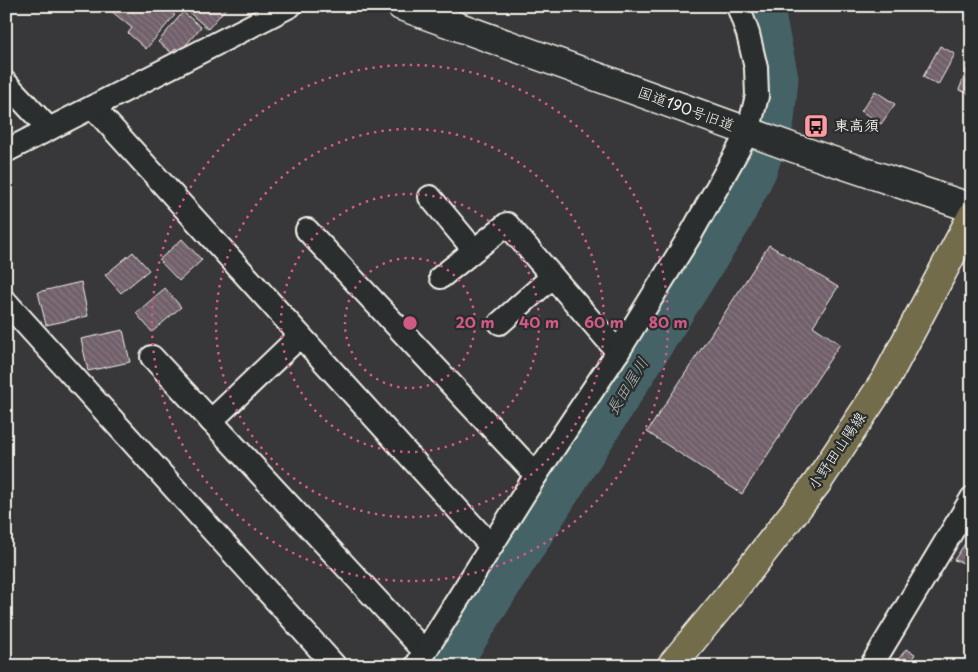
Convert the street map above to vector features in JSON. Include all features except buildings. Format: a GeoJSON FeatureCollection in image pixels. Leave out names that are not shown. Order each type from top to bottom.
{"type":"FeatureCollection","features":[{"type":"Feature","properties":{"kind":"main road","name":"小野田山陽線"},"geometry":{"type":"LineString","coordinates":[[671,666],[728,598],[827,467],[886,379],[972,216]]}},
{"type":"Feature","properties":{"kind":"street"},"geometry":{"type":"LineString","coordinates":[[6,151],[290,6]]}},
{"type":"Feature","properties":{"kind":"street","name":"国道190号旧道"},"geometry":{"type":"LineString","coordinates":[[401,6],[751,133],[972,208]]}},
{"type":"Feature","properties":{"kind":"street"},"geometry":{"type":"LineString","coordinates":[[152,357],[211,420],[420,659],[536,475],[618,352],[751,133],[757,96],[756,68],[748,34],[738,6]]}},
{"type":"Feature","properties":{"kind":"street"},"geometry":{"type":"LineString","coordinates":[[6,83],[49,129]]}},
{"type":"Feature","properties":{"kind":"street"},"geometry":{"type":"LineString","coordinates":[[93,107],[491,546]]}},
{"type":"Feature","properties":{"kind":"street"},"geometry":{"type":"LineString","coordinates":[[430,197],[474,250]]}},
{"type":"Feature","properties":{"kind":"street"},"geometry":{"type":"LineString","coordinates":[[441,277],[507,224],[618,352]]}},
{"type":"Feature","properties":{"kind":"street"},"geometry":{"type":"LineString","coordinates":[[307,230],[536,475]]}},
{"type":"Feature","properties":{"kind":"street"},"geometry":{"type":"LineString","coordinates":[[500,323],[552,277]]}},
{"type":"Feature","properties":{"kind":"street"},"geometry":{"type":"LineString","coordinates":[[6,302],[335,666]]}},
{"type":"Feature","properties":{"kind":"street"},"geometry":{"type":"LineString","coordinates":[[211,420],[300,336]]}},
{"type":"Feature","properties":{"kind":"street"},"geometry":{"type":"LineString","coordinates":[[871,666],[972,498]]}},
{"type":"Feature","properties":{"kind":"waterway","name":"長田屋川"},"geometry":{"type":"LineString","coordinates":[[450,666],[732,221],[757,171],[775,120],[779,78],[764,6]]}},
{"type":"Feature","properties":{"kind":"place","name":"東高須"},"geometry":{"type":"Point","coordinates":[816,126]}}]}
